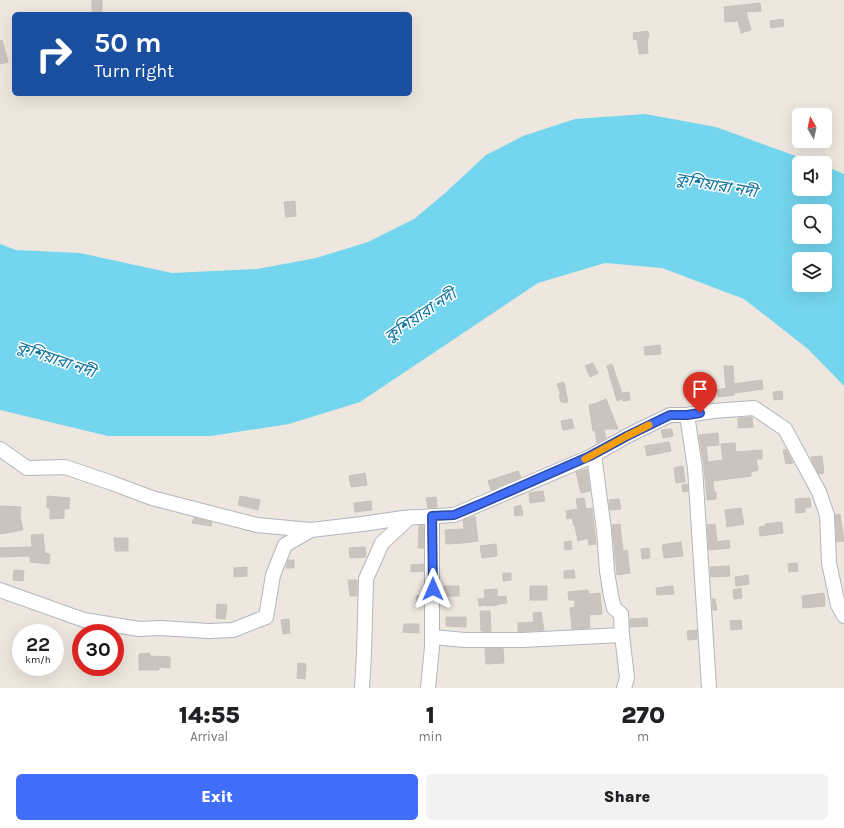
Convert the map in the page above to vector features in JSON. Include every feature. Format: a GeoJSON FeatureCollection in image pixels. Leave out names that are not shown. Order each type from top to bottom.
{"type":"FeatureCollection","features":[{"type":"Feature","properties":{"kind":"street"},"geometry":{"type":"LineString","coordinates":[[0,450],[27,468],[66,467],[152,498],[203,512],[257,525],[311,530],[410,517],[454,515],[594,455],[627,436],[670,415],[687,415],[754,408],[785,429],[819,492],[826,515],[829,563],[838,605],[844,616]]}},
{"type":"Feature","properties":{"kind":"street"},"geometry":{"type":"LineString","coordinates":[[687,415],[696,468],[709,688]]}},
{"type":"Feature","properties":{"kind":"street"},"geometry":{"type":"LineString","coordinates":[[594,455],[604,530],[607,572],[614,608],[621,614],[627,678],[624,688]]}},
{"type":"Feature","properties":{"kind":"street"},"geometry":{"type":"LineString","coordinates":[[428,688],[432,637],[432,516]]}},
{"type":"Feature","properties":{"kind":"street"},"geometry":{"type":"LineString","coordinates":[[362,688],[366,579],[382,543],[410,517]]}},
{"type":"Feature","properties":{"kind":"street"},"geometry":{"type":"LineString","coordinates":[[0,590],[91,622],[140,630],[160,628],[209,631],[233,630],[266,617],[273,575],[285,545],[311,530]]}},
{"type":"Feature","properties":{"kind":"street"},"geometry":{"type":"LineString","coordinates":[[432,637],[465,640],[516,640],[622,635]]}},
{"type":"Feature","properties":{"kind":"water","name":"কুশিয়ারা নদী"},"geometry":{"type":"Polygon","coordinates":[[[645,114],[716,127],[796,156],[792,156],[792,196],[832,196],[832,169],[844,174],[844,386],[808,349],[744,299],[662,268],[605,263],[538,283],[360,402],[289,424],[211,436],[108,436],[0,410],[0,244],[16,250],[80,253],[172,273],[257,269],[316,258],[368,242],[414,219],[444,194],[486,155],[523,136],[575,119],[645,114]]]}},
{"type":"Feature","properties":{"kind":"building"},"geometry":{"type":"Polygon","coordinates":[[[92,0],[102,0],[102,12],[92,12],[92,0]]]}},
{"type":"Feature","properties":{"kind":"building"},"geometry":{"type":"Polygon","coordinates":[[[760,3],[761,11],[746,12],[751,30],[741,33],[738,21],[725,22],[724,7],[760,3]]]}},
{"type":"Feature","properties":{"kind":"building"},"geometry":{"type":"Polygon","coordinates":[[[783,19],[784,26],[771,28],[770,21],[783,19]]]}},
{"type":"Feature","properties":{"kind":"building"},"geometry":{"type":"Polygon","coordinates":[[[648,31],[648,53],[639,54],[637,39],[634,40],[633,33],[648,31]]]}},
{"type":"Feature","properties":{"kind":"building"},"geometry":{"type":"Polygon","coordinates":[[[2,40],[8,62],[0,64],[0,41],[2,40]]]}},
{"type":"Feature","properties":{"kind":"building"},"geometry":{"type":"Polygon","coordinates":[[[295,201],[296,216],[286,217],[284,202],[295,201]]]}},
{"type":"Feature","properties":{"kind":"building"},"geometry":{"type":"Polygon","coordinates":[[[660,345],[661,354],[645,355],[644,347],[660,345]]]}},
{"type":"Feature","properties":{"kind":"building"},"geometry":{"type":"Polygon","coordinates":[[[593,363],[598,373],[590,377],[585,366],[593,363]]]}},
{"type":"Feature","properties":{"kind":"building"},"geometry":{"type":"Polygon","coordinates":[[[612,364],[622,393],[629,392],[630,400],[623,401],[623,398],[617,401],[607,366],[612,364]]]}},
{"type":"Feature","properties":{"kind":"building"},"geometry":{"type":"Polygon","coordinates":[[[724,366],[733,366],[734,384],[762,380],[763,389],[718,397],[717,390],[726,388],[724,366]]]}},
{"type":"Feature","properties":{"kind":"building"},"geometry":{"type":"Polygon","coordinates":[[[564,382],[568,402],[564,403],[561,402],[559,395],[561,395],[557,384],[564,382]]]}},
{"type":"Feature","properties":{"kind":"building"},"geometry":{"type":"Polygon","coordinates":[[[782,391],[783,399],[774,400],[773,392],[782,391]]]}},
{"type":"Feature","properties":{"kind":"building"},"geometry":{"type":"Polygon","coordinates":[[[606,399],[618,429],[604,429],[606,438],[597,443],[595,430],[593,431],[589,405],[606,399]]]}},
{"type":"Feature","properties":{"kind":"building"},"geometry":{"type":"Polygon","coordinates":[[[752,417],[753,427],[738,428],[738,418],[752,417]]]}},
{"type":"Feature","properties":{"kind":"building"},"geometry":{"type":"Polygon","coordinates":[[[572,419],[574,428],[563,430],[561,421],[572,419]]]}},
{"type":"Feature","properties":{"kind":"building"},"geometry":{"type":"Polygon","coordinates":[[[672,429],[673,436],[663,438],[661,430],[672,429]]]}},
{"type":"Feature","properties":{"kind":"building"},"geometry":{"type":"Polygon","coordinates":[[[718,433],[719,445],[706,446],[708,462],[723,460],[721,444],[735,443],[736,452],[762,450],[762,459],[756,459],[758,470],[751,472],[751,476],[713,481],[716,499],[707,500],[699,435],[718,433]]]}},
{"type":"Feature","properties":{"kind":"building"},"geometry":{"type":"Polygon","coordinates":[[[669,442],[671,451],[647,456],[645,446],[669,442]]]}},
{"type":"Feature","properties":{"kind":"building"},"geometry":{"type":"Polygon","coordinates":[[[786,449],[793,463],[786,464],[783,450],[786,449]]]}},
{"type":"Feature","properties":{"kind":"building"},"geometry":{"type":"Polygon","coordinates":[[[822,456],[824,473],[819,474],[811,457],[822,456]]]}},
{"type":"Feature","properties":{"kind":"building"},"geometry":{"type":"Polygon","coordinates":[[[683,466],[685,482],[676,483],[674,468],[683,466]]]}},
{"type":"Feature","properties":{"kind":"building"},"geometry":{"type":"Polygon","coordinates":[[[587,469],[590,491],[581,493],[576,472],[587,469]]]}},
{"type":"Feature","properties":{"kind":"building"},"geometry":{"type":"Polygon","coordinates":[[[518,471],[521,477],[491,490],[488,481],[518,471]]]}},
{"type":"Feature","properties":{"kind":"building"},"geometry":{"type":"Polygon","coordinates":[[[365,473],[367,485],[351,487],[349,476],[365,473]]]}},
{"type":"Feature","properties":{"kind":"building"},"geometry":{"type":"Polygon","coordinates":[[[688,484],[688,491],[683,492],[682,485],[688,484]]]}},
{"type":"Feature","properties":{"kind":"building"},"geometry":{"type":"Polygon","coordinates":[[[543,491],[545,501],[530,503],[529,493],[543,491]]]}},
{"type":"Feature","properties":{"kind":"building"},"geometry":{"type":"Polygon","coordinates":[[[47,496],[70,498],[69,509],[64,509],[64,518],[50,519],[50,508],[47,508],[47,496]]]}},
{"type":"Feature","properties":{"kind":"building"},"geometry":{"type":"Polygon","coordinates":[[[240,496],[260,500],[258,510],[238,505],[240,496]]]}},
{"type":"Feature","properties":{"kind":"building"},"geometry":{"type":"Polygon","coordinates":[[[436,497],[437,507],[428,508],[426,498],[436,497]]]}},
{"type":"Feature","properties":{"kind":"building"},"geometry":{"type":"Polygon","coordinates":[[[584,498],[586,509],[592,508],[596,544],[589,545],[588,538],[578,541],[572,518],[567,519],[566,511],[578,509],[576,499],[584,498]]]}},
{"type":"Feature","properties":{"kind":"building"},"geometry":{"type":"Polygon","coordinates":[[[810,498],[811,507],[805,508],[805,512],[796,513],[795,499],[810,498]]]}},
{"type":"Feature","properties":{"kind":"building"},"geometry":{"type":"Polygon","coordinates":[[[619,499],[621,509],[610,510],[609,500],[619,499]]]}},
{"type":"Feature","properties":{"kind":"building"},"geometry":{"type":"Polygon","coordinates":[[[371,501],[372,510],[355,512],[354,503],[371,501]]]}},
{"type":"Feature","properties":{"kind":"building"},"geometry":{"type":"Polygon","coordinates":[[[521,505],[523,515],[515,516],[514,507],[521,505]]]}},
{"type":"Feature","properties":{"kind":"building"},"geometry":{"type":"Polygon","coordinates":[[[0,506],[21,507],[20,516],[23,530],[0,534],[0,506]]]}},
{"type":"Feature","properties":{"kind":"building"},"geometry":{"type":"Polygon","coordinates":[[[741,508],[744,524],[727,527],[725,510],[741,508]]]}},
{"type":"Feature","properties":{"kind":"building"},"geometry":{"type":"Polygon","coordinates":[[[840,514],[844,541],[837,542],[835,515],[840,514]]]}},
{"type":"Feature","properties":{"kind":"building"},"geometry":{"type":"Polygon","coordinates":[[[475,516],[478,541],[446,544],[445,530],[464,529],[463,520],[475,516]]]}},
{"type":"Feature","properties":{"kind":"building"},"geometry":{"type":"Polygon","coordinates":[[[194,518],[212,522],[211,526],[192,523],[194,518]]]}},
{"type":"Feature","properties":{"kind":"building"},"geometry":{"type":"Polygon","coordinates":[[[782,522],[783,533],[760,536],[759,527],[765,526],[765,524],[782,522]]]}},
{"type":"Feature","properties":{"kind":"building"},"geometry":{"type":"Polygon","coordinates":[[[620,524],[623,551],[627,550],[630,573],[617,575],[612,525],[620,524]]]}},
{"type":"Feature","properties":{"kind":"building"},"geometry":{"type":"Polygon","coordinates":[[[715,524],[717,542],[729,540],[730,548],[709,550],[707,525],[715,524]]]}},
{"type":"Feature","properties":{"kind":"building"},"geometry":{"type":"Polygon","coordinates":[[[424,525],[424,548],[418,548],[419,526],[424,525]]]}},
{"type":"Feature","properties":{"kind":"building"},"geometry":{"type":"Polygon","coordinates":[[[43,534],[45,553],[50,554],[49,564],[30,562],[30,556],[0,557],[0,548],[32,547],[31,535],[43,534]]]}},
{"type":"Feature","properties":{"kind":"building"},"geometry":{"type":"Polygon","coordinates":[[[114,538],[128,538],[128,551],[115,551],[114,538]]]}},
{"type":"Feature","properties":{"kind":"building"},"geometry":{"type":"Polygon","coordinates":[[[571,541],[572,549],[565,550],[564,542],[571,541]]]}},
{"type":"Feature","properties":{"kind":"building"},"geometry":{"type":"Polygon","coordinates":[[[681,542],[683,556],[664,558],[662,545],[681,542]]]}},
{"type":"Feature","properties":{"kind":"building"},"geometry":{"type":"Polygon","coordinates":[[[496,544],[497,556],[482,558],[480,546],[496,544]]]}},
{"type":"Feature","properties":{"kind":"building"},"geometry":{"type":"Polygon","coordinates":[[[365,547],[366,557],[350,558],[349,548],[365,547]]]}},
{"type":"Feature","properties":{"kind":"building"},"geometry":{"type":"Polygon","coordinates":[[[649,548],[650,558],[642,559],[641,549],[649,548]]]}},
{"type":"Feature","properties":{"kind":"building"},"geometry":{"type":"Polygon","coordinates":[[[288,560],[294,560],[294,568],[286,568],[288,560]]]}},
{"type":"Feature","properties":{"kind":"building"},"geometry":{"type":"Polygon","coordinates":[[[797,563],[798,571],[789,572],[788,564],[797,563]]]}},
{"type":"Feature","properties":{"kind":"building"},"geometry":{"type":"Polygon","coordinates":[[[424,564],[424,571],[411,572],[411,565],[424,564]]]}},
{"type":"Feature","properties":{"kind":"building"},"geometry":{"type":"Polygon","coordinates":[[[729,566],[730,576],[711,577],[710,567],[729,566]]]}},
{"type":"Feature","properties":{"kind":"building"},"geometry":{"type":"Polygon","coordinates":[[[247,567],[247,576],[234,577],[234,568],[247,567]]]}},
{"type":"Feature","properties":{"kind":"building"},"geometry":{"type":"Polygon","coordinates":[[[14,570],[24,571],[23,581],[13,580],[14,570]]]}},
{"type":"Feature","properties":{"kind":"building"},"geometry":{"type":"Polygon","coordinates":[[[574,570],[575,578],[564,578],[564,571],[574,570]]]}},
{"type":"Feature","properties":{"kind":"building"},"geometry":{"type":"Polygon","coordinates":[[[503,573],[511,573],[511,580],[503,581],[503,573]]]}},
{"type":"Feature","properties":{"kind":"building"},"geometry":{"type":"Polygon","coordinates":[[[748,575],[749,584],[736,586],[735,577],[748,575]]]}},
{"type":"Feature","properties":{"kind":"building"},"geometry":{"type":"Polygon","coordinates":[[[348,580],[357,580],[357,596],[350,596],[348,580]]]}},
{"type":"Feature","properties":{"kind":"building"},"geometry":{"type":"Polygon","coordinates":[[[444,586],[459,586],[459,596],[444,596],[444,586]]]}},
{"type":"Feature","properties":{"kind":"building"},"geometry":{"type":"Polygon","coordinates":[[[530,586],[547,586],[547,600],[530,600],[530,586]]]}},
{"type":"Feature","properties":{"kind":"building"},"geometry":{"type":"Polygon","coordinates":[[[673,586],[674,594],[657,595],[656,588],[673,586]]]}},
{"type":"Feature","properties":{"kind":"building"},"geometry":{"type":"Polygon","coordinates":[[[741,588],[742,598],[734,599],[733,590],[741,588]]]}},
{"type":"Feature","properties":{"kind":"building"},"geometry":{"type":"Polygon","coordinates":[[[497,589],[497,597],[506,596],[507,603],[479,606],[478,599],[485,598],[484,590],[497,589]]]}},
{"type":"Feature","properties":{"kind":"building"},"geometry":{"type":"Polygon","coordinates":[[[588,590],[589,594],[600,593],[602,614],[589,615],[590,628],[572,629],[570,608],[575,607],[575,600],[569,600],[568,592],[588,590]]]}},
{"type":"Feature","properties":{"kind":"building"},"geometry":{"type":"Polygon","coordinates":[[[824,593],[825,606],[803,608],[802,596],[824,593]]]}},
{"type":"Feature","properties":{"kind":"building"},"geometry":{"type":"Polygon","coordinates":[[[423,595],[424,604],[418,605],[416,596],[423,595]]]}},
{"type":"Feature","properties":{"kind":"building"},"geometry":{"type":"Polygon","coordinates":[[[712,599],[715,599],[717,610],[713,610],[712,599]]]}},
{"type":"Feature","properties":{"kind":"building"},"geometry":{"type":"Polygon","coordinates":[[[217,604],[227,605],[225,619],[216,618],[217,604]]]}},
{"type":"Feature","properties":{"kind":"building"},"geometry":{"type":"Polygon","coordinates":[[[480,611],[490,611],[491,632],[481,631],[480,611]]]}},
{"type":"Feature","properties":{"kind":"building"},"geometry":{"type":"Polygon","coordinates":[[[541,612],[544,630],[518,632],[518,623],[534,622],[533,613],[541,612]]]}},
{"type":"Feature","properties":{"kind":"building"},"geometry":{"type":"Polygon","coordinates":[[[446,617],[466,617],[466,627],[446,626],[446,617]]]}},
{"type":"Feature","properties":{"kind":"building"},"geometry":{"type":"Polygon","coordinates":[[[647,618],[648,626],[630,627],[630,619],[647,618]]]}},
{"type":"Feature","properties":{"kind":"building"},"geometry":{"type":"Polygon","coordinates":[[[289,619],[290,633],[283,634],[281,620],[289,619]]]}},
{"type":"Feature","properties":{"kind":"building"},"geometry":{"type":"Polygon","coordinates":[[[741,620],[742,629],[731,630],[730,621],[741,620]]]}},
{"type":"Feature","properties":{"kind":"building"},"geometry":{"type":"Polygon","coordinates":[[[404,624],[419,624],[419,633],[403,632],[404,624]]]}},
{"type":"Feature","properties":{"kind":"building"},"geometry":{"type":"Polygon","coordinates":[[[697,630],[697,639],[688,640],[687,631],[697,630]]]}},
{"type":"Feature","properties":{"kind":"building"},"geometry":{"type":"Polygon","coordinates":[[[485,648],[503,648],[504,663],[486,664],[485,648]]]}},
{"type":"Feature","properties":{"kind":"building"},"geometry":{"type":"Polygon","coordinates":[[[150,653],[150,656],[170,657],[170,668],[159,667],[159,670],[139,670],[139,654],[150,653]]]}},
{"type":"Feature","properties":{"kind":"building"},"geometry":{"type":"Polygon","coordinates":[[[298,663],[306,664],[305,679],[297,678],[298,663]]]}},
{"type":"Feature","properties":{"kind":"slow traffic"},"geometry":{"type":"LineString","coordinates":[[585,459],[649,425]]}},
{"type":"Feature","properties":{"kind":"route"},"geometry":{"type":"LineString","coordinates":[[433,589],[432,516],[454,515],[485,502],[590,456],[670,415],[700,413]]}}]}
